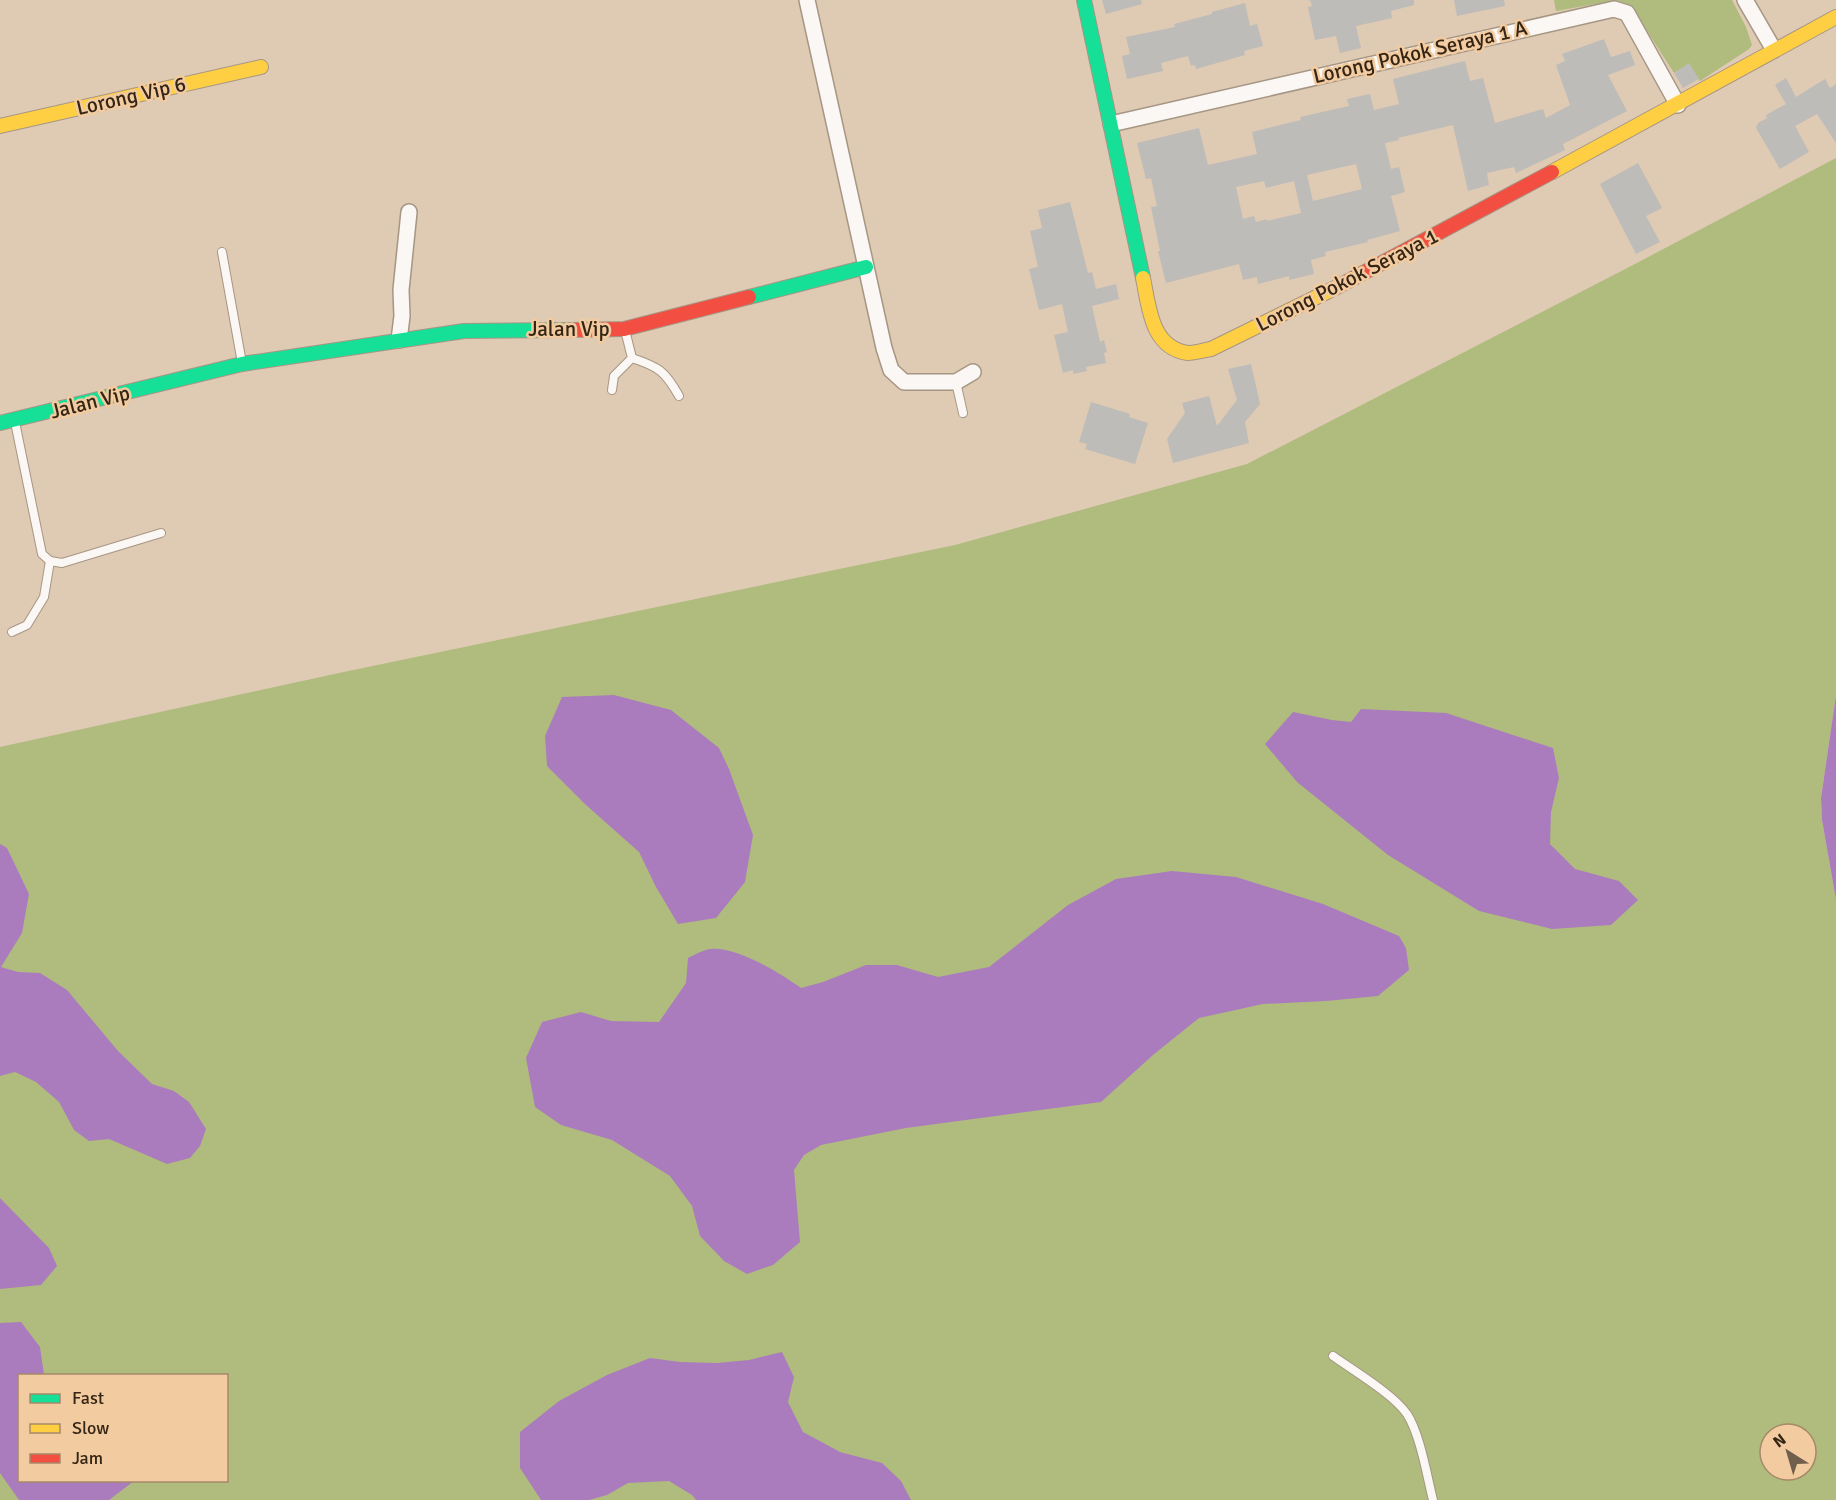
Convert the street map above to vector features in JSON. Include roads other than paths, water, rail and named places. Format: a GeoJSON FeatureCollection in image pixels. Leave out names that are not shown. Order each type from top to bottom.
{"type":"FeatureCollection","features":[{"type":"Feature","properties":{"kind":"street"},"geometry":{"type":"LineString","coordinates":[[807,0],[884,348],[891,370],[904,382],[956,382],[973,372]]}},
{"type":"Feature","properties":{"kind":"street","name":"Lorong Pokok Seraya 1"},"geometry":{"type":"LineString","coordinates":[[1084,0],[1153,324],[1163,341],[1177,350],[1190,353],[1211,349],[1311,301],[1678,105],[1836,17]]}},
{"type":"Feature","properties":{"kind":"street"},"geometry":{"type":"LineString","coordinates":[[1745,0],[1774,50]]}},
{"type":"Feature","properties":{"kind":"street","name":"Lorong Pokok Seraya 1 A"},"geometry":{"type":"LineString","coordinates":[[1111,124],[1614,9],[1627,13],[1678,105]]}},
{"type":"Feature","properties":{"kind":"street","name":"Lorong Vip 6"},"geometry":{"type":"LineString","coordinates":[[0,126],[261,67]]}},
{"type":"Feature","properties":{"kind":"street"},"geometry":{"type":"LineString","coordinates":[[399,340],[402,316],[401,290],[409,212]]}},
{"type":"Feature","properties":{"kind":"street","name":"Jalan Vip"},"geometry":{"type":"LineString","coordinates":[[0,423],[242,364],[399,340],[464,331],[624,329],[866,267]]}},
{"type":"Feature","properties":{"kind":"lane"},"geometry":{"type":"LineString","coordinates":[[222,252],[242,364]]}},
{"type":"Feature","properties":{"kind":"lane"},"geometry":{"type":"LineString","coordinates":[[624,329],[632,358]]}},
{"type":"Feature","properties":{"kind":"lane"},"geometry":{"type":"LineString","coordinates":[[612,390],[614,376],[632,358]]}},
{"type":"Feature","properties":{"kind":"lane"},"geometry":{"type":"LineString","coordinates":[[632,358],[658,367],[679,396]]}},
{"type":"Feature","properties":{"kind":"lane"},"geometry":{"type":"LineString","coordinates":[[956,382],[963,413]]}},
{"type":"Feature","properties":{"kind":"lane"},"geometry":{"type":"LineString","coordinates":[[15,420],[42,554],[50,561],[62,563],[160,533]]}},
{"type":"Feature","properties":{"kind":"lane"},"geometry":{"type":"LineString","coordinates":[[12,632],[27,625],[44,597],[50,561]]}},
{"type":"Feature","properties":{"kind":"lane"},"geometry":{"type":"LineString","coordinates":[[1334,1356],[1394,1401],[1407,1415],[1415,1432],[1433,1500]]}}]}
